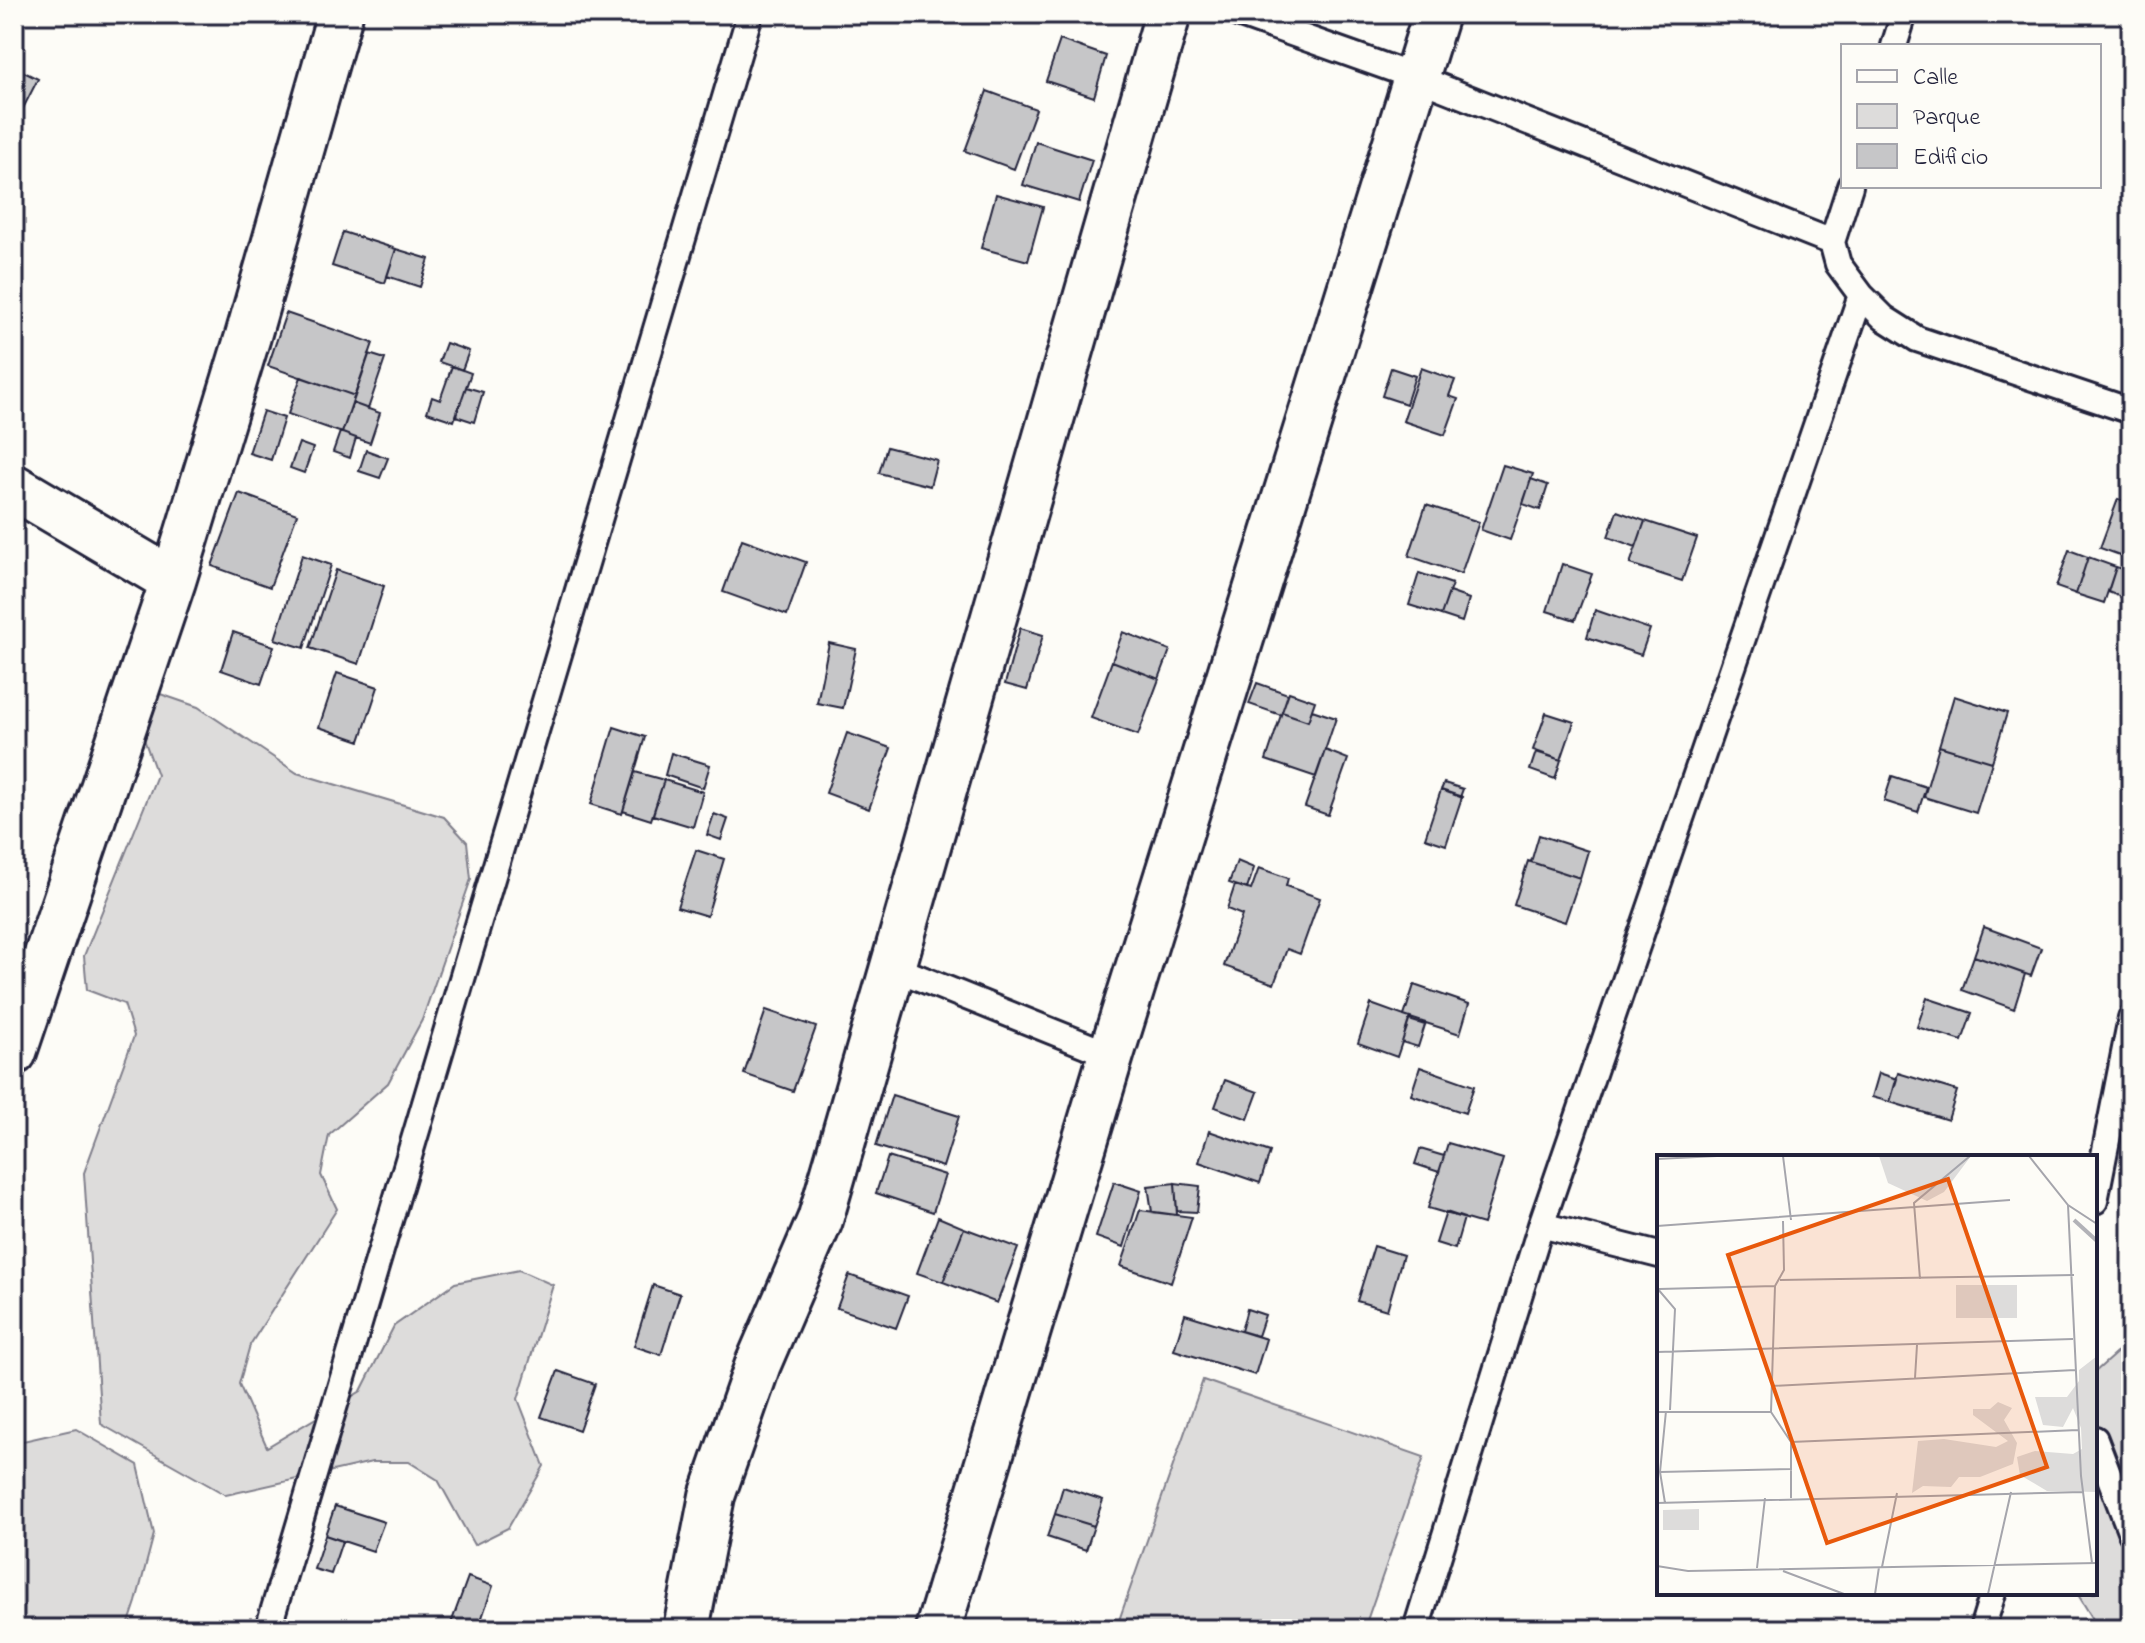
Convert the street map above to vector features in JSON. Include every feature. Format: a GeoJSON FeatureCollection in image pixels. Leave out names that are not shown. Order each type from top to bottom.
{"type":"FeatureCollection","features":[{"type":"Feature","properties":{"kind":"street"},"geometry":{"type":"LineString","coordinates":[[14,1052],[173,581],[248,336],[340,14]]}},
{"type":"Feature","properties":{"kind":"street"},"geometry":{"type":"LineString","coordinates":[[686,1629],[712,1496],[758,1364],[820,1220],[1168,14]]}},
{"type":"Feature","properties":{"kind":"street"},"geometry":{"type":"LineString","coordinates":[[938,1629],[1111,1055],[1436,14]]}},
{"type":"Feature","properties":{"kind":"street"},"geometry":{"type":"LineString","coordinates":[[14,487],[173,581]]}},
{"type":"Feature","properties":{"kind":"lane"},"geometry":{"type":"LineString","coordinates":[[268,1629],[750,14]]}},
{"type":"Feature","properties":{"kind":"lane"},"geometry":{"type":"LineString","coordinates":[[1238,14],[1415,77],[1832,242]]}},
{"type":"Feature","properties":{"kind":"lane"},"geometry":{"type":"LineString","coordinates":[[1895,44],[1904,14]]}},
{"type":"Feature","properties":{"kind":"lane"},"geometry":{"type":"LineString","coordinates":[[1849,188],[1832,242],[1838,264],[1861,295],[1884,318],[1917,339],[2131,411]]}},
{"type":"Feature","properties":{"kind":"lane"},"geometry":{"type":"LineString","coordinates":[[1416,1629],[1541,1225],[1861,295]]}},
{"type":"Feature","properties":{"kind":"lane"},"geometry":{"type":"LineString","coordinates":[[892,967],[1111,1055]]}},
{"type":"Feature","properties":{"kind":"lane"},"geometry":{"type":"LineString","coordinates":[[2097,1191],[2131,1018]]}},
{"type":"Feature","properties":{"kind":"lane"},"geometry":{"type":"LineString","coordinates":[[1541,1225],[1657,1254]]}},
{"type":"Feature","properties":{"kind":"lane"},"geometry":{"type":"LineString","coordinates":[[2097,1444],[2131,1533]]}},
{"type":"Feature","properties":{"kind":"lane"},"geometry":{"type":"LineString","coordinates":[[1982,1629],[1992,1595]]}},
{"type":"Feature","properties":{"kind":"green space"},"geometry":{"type":"Polygon","coordinates":[[[137,686],[198,707],[297,773],[444,817],[467,842],[471,879],[422,1020],[388,1083],[329,1135],[321,1175],[337,1209],[250,1345],[239,1384],[267,1447],[361,1391],[394,1326],[455,1283],[519,1270],[553,1285],[518,1399],[544,1466],[508,1528],[474,1545],[438,1480],[409,1462],[372,1462],[226,1495],[101,1424],[84,1173],[134,1036],[124,1004],[87,990],[84,956],[157,775],[127,692],[137,686]]]}},
{"type":"Feature","properties":{"kind":"green space"},"geometry":{"type":"Polygon","coordinates":[[[2131,1340],[2131,1629],[2099,1629],[2078,1595],[2097,1595],[2097,1370],[2131,1340]]]}},
{"type":"Feature","properties":{"kind":"green space"},"geometry":{"type":"Polygon","coordinates":[[[1203,1380],[1424,1457],[1364,1629],[1116,1629],[1203,1380]]]}},
{"type":"Feature","properties":{"kind":"green space"},"geometry":{"type":"Polygon","coordinates":[[[76,1429],[138,1465],[154,1534],[136,1602],[127,1629],[14,1629],[14,1443],[76,1429]]]}},
{"type":"Feature","properties":{"kind":"building"},"geometry":{"type":"Polygon","coordinates":[[[1060,40],[1106,56],[1094,97],[1046,81],[1060,40]]]}},
{"type":"Feature","properties":{"kind":"building"},"geometry":{"type":"Polygon","coordinates":[[[14,67],[38,79],[14,126],[14,67]]]}},
{"type":"Feature","properties":{"kind":"building"},"geometry":{"type":"Polygon","coordinates":[[[987,91],[1036,109],[1014,169],[965,151],[987,91]]]}},
{"type":"Feature","properties":{"kind":"building"},"geometry":{"type":"Polygon","coordinates":[[[1036,142],[1092,160],[1079,202],[1023,185],[1036,142]]]}},
{"type":"Feature","properties":{"kind":"building"},"geometry":{"type":"Polygon","coordinates":[[[996,194],[1043,207],[1028,261],[981,248],[996,194]]]}},
{"type":"Feature","properties":{"kind":"building"},"geometry":{"type":"Polygon","coordinates":[[[343,232],[396,249],[385,283],[332,266],[343,232]]]}},
{"type":"Feature","properties":{"kind":"building"},"geometry":{"type":"Polygon","coordinates":[[[396,249],[429,259],[420,287],[387,276],[396,249]]]}},
{"type":"Feature","properties":{"kind":"building"},"geometry":{"type":"Polygon","coordinates":[[[286,313],[373,343],[355,396],[268,366],[286,313]]]}},
{"type":"Feature","properties":{"kind":"building"},"geometry":{"type":"Polygon","coordinates":[[[446,343],[469,351],[462,370],[439,362],[446,343]]]}},
{"type":"Feature","properties":{"kind":"building"},"geometry":{"type":"Polygon","coordinates":[[[369,354],[385,359],[368,409],[352,403],[369,354]]]}},
{"type":"Feature","properties":{"kind":"building"},"geometry":{"type":"Polygon","coordinates":[[[452,366],[471,373],[454,421],[427,412],[432,397],[440,400],[452,366]]]}},
{"type":"Feature","properties":{"kind":"building"},"geometry":{"type":"Polygon","coordinates":[[[1391,368],[1415,376],[1406,404],[1382,396],[1391,368]]]}},
{"type":"Feature","properties":{"kind":"building"},"geometry":{"type":"Polygon","coordinates":[[[1421,368],[1455,380],[1449,396],[1458,399],[1445,435],[1403,421],[1421,368]]]}},
{"type":"Feature","properties":{"kind":"building"},"geometry":{"type":"Polygon","coordinates":[[[301,377],[355,396],[342,433],[288,414],[301,377]]]}},
{"type":"Feature","properties":{"kind":"building"},"geometry":{"type":"Polygon","coordinates":[[[466,387],[483,392],[474,422],[456,416],[466,387]]]}},
{"type":"Feature","properties":{"kind":"building"},"geometry":{"type":"Polygon","coordinates":[[[352,403],[380,413],[370,443],[342,433],[352,403]]]}},
{"type":"Feature","properties":{"kind":"building"},"geometry":{"type":"Polygon","coordinates":[[[263,411],[284,418],[271,460],[249,453],[263,411]]]}},
{"type":"Feature","properties":{"kind":"building"},"geometry":{"type":"Polygon","coordinates":[[[340,432],[356,438],[350,458],[333,452],[340,432]]]}},
{"type":"Feature","properties":{"kind":"building"},"geometry":{"type":"Polygon","coordinates":[[[299,443],[313,448],[304,473],[290,468],[299,443]]]}},
{"type":"Feature","properties":{"kind":"building"},"geometry":{"type":"Polygon","coordinates":[[[887,447],[937,460],[930,486],[879,473],[887,447]]]}},
{"type":"Feature","properties":{"kind":"building"},"geometry":{"type":"Polygon","coordinates":[[[366,450],[388,458],[380,478],[359,471],[366,450]]]}},
{"type":"Feature","properties":{"kind":"building"},"geometry":{"type":"Polygon","coordinates":[[[1503,465],[1533,474],[1510,540],[1481,530],[1503,465]]]}},
{"type":"Feature","properties":{"kind":"building"},"geometry":{"type":"Polygon","coordinates":[[[1531,479],[1548,485],[1540,510],[1523,504],[1531,479]]]}},
{"type":"Feature","properties":{"kind":"building"},"geometry":{"type":"Polygon","coordinates":[[[239,493],[297,514],[270,587],[212,566],[239,493]]]}},
{"type":"Feature","properties":{"kind":"building"},"geometry":{"type":"Polygon","coordinates":[[[2118,499],[2131,504],[2131,559],[2100,548],[2118,499]]]}},
{"type":"Feature","properties":{"kind":"building"},"geometry":{"type":"Polygon","coordinates":[[[1426,505],[1479,522],[1461,574],[1409,556],[1426,505]]]}},
{"type":"Feature","properties":{"kind":"building"},"geometry":{"type":"Polygon","coordinates":[[[1617,511],[1645,521],[1636,547],[1608,537],[1617,511]]]}},
{"type":"Feature","properties":{"kind":"building"},"geometry":{"type":"Polygon","coordinates":[[[1645,521],[1697,538],[1682,581],[1630,564],[1645,521]]]}},
{"type":"Feature","properties":{"kind":"building"},"geometry":{"type":"Polygon","coordinates":[[[742,539],[806,562],[787,615],[723,592],[742,539]]]}},
{"type":"Feature","properties":{"kind":"building"},"geometry":{"type":"Polygon","coordinates":[[[2069,550],[2088,557],[2076,594],[2056,587],[2069,550]]]}},
{"type":"Feature","properties":{"kind":"building"},"geometry":{"type":"Polygon","coordinates":[[[302,555],[331,565],[304,648],[275,639],[302,555]]]}},
{"type":"Feature","properties":{"kind":"building"},"geometry":{"type":"Polygon","coordinates":[[[2088,557],[2116,567],[2104,603],[2076,594],[2088,557]]]}},
{"type":"Feature","properties":{"kind":"building"},"geometry":{"type":"Polygon","coordinates":[[[1562,564],[1592,574],[1575,620],[1547,611],[1562,564]]]}},
{"type":"Feature","properties":{"kind":"building"},"geometry":{"type":"Polygon","coordinates":[[[2116,567],[2131,572],[2131,601],[2108,592],[2116,567]]]}},
{"type":"Feature","properties":{"kind":"building"},"geometry":{"type":"Polygon","coordinates":[[[336,570],[384,586],[359,664],[310,648],[336,570]]]}},
{"type":"Feature","properties":{"kind":"building"},"geometry":{"type":"Polygon","coordinates":[[[1419,573],[1452,584],[1441,615],[1409,605],[1419,573]]]}},
{"type":"Feature","properties":{"kind":"building"},"geometry":{"type":"Polygon","coordinates":[[[1449,592],[1469,599],[1462,622],[1441,615],[1449,592]]]}},
{"type":"Feature","properties":{"kind":"building"},"geometry":{"type":"Polygon","coordinates":[[[1595,610],[1650,629],[1641,655],[1587,637],[1595,610]]]}},
{"type":"Feature","properties":{"kind":"building"},"geometry":{"type":"Polygon","coordinates":[[[1020,628],[1043,635],[1027,690],[1005,684],[1020,628]]]}},
{"type":"Feature","properties":{"kind":"building"},"geometry":{"type":"Polygon","coordinates":[[[233,632],[274,646],[261,684],[221,670],[233,632]]]}},
{"type":"Feature","properties":{"kind":"building"},"geometry":{"type":"Polygon","coordinates":[[[1123,632],[1170,650],[1159,679],[1112,661],[1123,632]]]}},
{"type":"Feature","properties":{"kind":"building"},"geometry":{"type":"Polygon","coordinates":[[[829,643],[856,649],[843,708],[817,703],[829,643]]]}},
{"type":"Feature","properties":{"kind":"building"},"geometry":{"type":"Polygon","coordinates":[[[1112,661],[1159,679],[1138,735],[1091,718],[1112,661]]]}},
{"type":"Feature","properties":{"kind":"building"},"geometry":{"type":"Polygon","coordinates":[[[337,673],[378,687],[360,741],[319,727],[337,673]]]}},
{"type":"Feature","properties":{"kind":"building"},"geometry":{"type":"Polygon","coordinates":[[[1257,683],[1288,694],[1281,715],[1249,704],[1257,683]]]}},
{"type":"Feature","properties":{"kind":"building"},"geometry":{"type":"Polygon","coordinates":[[[1289,692],[1315,701],[1308,721],[1282,712],[1289,692]]]}},
{"type":"Feature","properties":{"kind":"building"},"geometry":{"type":"Polygon","coordinates":[[[1954,696],[2007,713],[1992,762],[1939,746],[1954,696]]]}},
{"type":"Feature","properties":{"kind":"building"},"geometry":{"type":"Polygon","coordinates":[[[1312,710],[1336,718],[1316,777],[1266,760],[1282,712],[1308,721],[1312,710]]]}},
{"type":"Feature","properties":{"kind":"building"},"geometry":{"type":"Polygon","coordinates":[[[1546,713],[1574,722],[1561,760],[1533,750],[1546,713]]]}},
{"type":"Feature","properties":{"kind":"building"},"geometry":{"type":"Polygon","coordinates":[[[614,727],[645,737],[622,814],[591,804],[614,727]]]}},
{"type":"Feature","properties":{"kind":"building"},"geometry":{"type":"Polygon","coordinates":[[[847,733],[891,748],[869,809],[826,793],[847,733]]]}},
{"type":"Feature","properties":{"kind":"building"},"geometry":{"type":"Polygon","coordinates":[[[1939,746],[1992,762],[1976,813],[1924,797],[1939,746]]]}},
{"type":"Feature","properties":{"kind":"building"},"geometry":{"type":"Polygon","coordinates":[[[1325,750],[1348,759],[1328,815],[1305,807],[1325,750]]]}},
{"type":"Feature","properties":{"kind":"building"},"geometry":{"type":"Polygon","coordinates":[[[1536,752],[1561,760],[1555,779],[1530,770],[1536,752]]]}},
{"type":"Feature","properties":{"kind":"building"},"geometry":{"type":"Polygon","coordinates":[[[671,753],[710,765],[703,788],[665,775],[671,753]]]}},
{"type":"Feature","properties":{"kind":"building"},"geometry":{"type":"Polygon","coordinates":[[[635,772],[664,780],[651,820],[623,811],[635,772]]]}},
{"type":"Feature","properties":{"kind":"building"},"geometry":{"type":"Polygon","coordinates":[[[1892,776],[1926,787],[1918,812],[1884,801],[1892,776]]]}},
{"type":"Feature","properties":{"kind":"building"},"geometry":{"type":"Polygon","coordinates":[[[664,780],[703,792],[693,827],[653,815],[664,780]]]}},
{"type":"Feature","properties":{"kind":"building"},"geometry":{"type":"Polygon","coordinates":[[[1444,783],[1463,789],[1460,797],[1441,790],[1444,783]]]}},
{"type":"Feature","properties":{"kind":"building"},"geometry":{"type":"Polygon","coordinates":[[[1441,790],[1462,797],[1446,845],[1425,838],[1441,790]]]}},
{"type":"Feature","properties":{"kind":"building"},"geometry":{"type":"Polygon","coordinates":[[[714,814],[728,819],[721,840],[707,835],[714,814]]]}},
{"type":"Feature","properties":{"kind":"building"},"geometry":{"type":"Polygon","coordinates":[[[1539,835],[1588,851],[1580,878],[1531,862],[1539,835]]]}},
{"type":"Feature","properties":{"kind":"building"},"geometry":{"type":"Polygon","coordinates":[[[696,850],[724,859],[707,916],[677,907],[696,850]]]}},
{"type":"Feature","properties":{"kind":"building"},"geometry":{"type":"Polygon","coordinates":[[[1237,861],[1254,868],[1247,889],[1229,883],[1237,861]]]}},
{"type":"Feature","properties":{"kind":"building"},"geometry":{"type":"Polygon","coordinates":[[[1528,861],[1580,878],[1565,922],[1514,905],[1528,861]]]}},
{"type":"Feature","properties":{"kind":"building"},"geometry":{"type":"Polygon","coordinates":[[[1259,868],[1288,878],[1286,886],[1320,898],[1300,954],[1287,949],[1274,984],[1224,966],[1242,915],[1227,909],[1235,885],[1251,890],[1259,868]]]}},
{"type":"Feature","properties":{"kind":"building"},"geometry":{"type":"Polygon","coordinates":[[[1984,927],[2041,948],[2031,976],[1974,956],[1984,927]]]}},
{"type":"Feature","properties":{"kind":"building"},"geometry":{"type":"Polygon","coordinates":[[[1974,956],[2025,974],[2014,1009],[1962,990],[1974,956]]]}},
{"type":"Feature","properties":{"kind":"building"},"geometry":{"type":"Polygon","coordinates":[[[1414,985],[1469,1004],[1460,1034],[1404,1016],[1414,985]]]}},
{"type":"Feature","properties":{"kind":"building"},"geometry":{"type":"Polygon","coordinates":[[[1927,998],[1972,1013],[1962,1041],[1917,1027],[1927,998]]]}},
{"type":"Feature","properties":{"kind":"building"},"geometry":{"type":"Polygon","coordinates":[[[1371,1004],[1410,1018],[1397,1057],[1358,1043],[1371,1004]]]}},
{"type":"Feature","properties":{"kind":"building"},"geometry":{"type":"Polygon","coordinates":[[[766,1010],[816,1027],[793,1091],[744,1074],[766,1010]]]}},
{"type":"Feature","properties":{"kind":"building"},"geometry":{"type":"Polygon","coordinates":[[[1409,1020],[1425,1025],[1418,1047],[1402,1042],[1409,1020]]]}},
{"type":"Feature","properties":{"kind":"building"},"geometry":{"type":"Polygon","coordinates":[[[1420,1067],[1474,1086],[1465,1113],[1411,1095],[1420,1067]]]}},
{"type":"Feature","properties":{"kind":"building"},"geometry":{"type":"Polygon","coordinates":[[[1879,1073],[1897,1079],[1890,1102],[1872,1097],[1879,1073]]]}},
{"type":"Feature","properties":{"kind":"building"},"geometry":{"type":"Polygon","coordinates":[[[1898,1073],[1957,1091],[1948,1120],[1890,1102],[1898,1073]]]}},
{"type":"Feature","properties":{"kind":"building"},"geometry":{"type":"Polygon","coordinates":[[[1225,1080],[1258,1092],[1248,1119],[1215,1107],[1225,1080]]]}},
{"type":"Feature","properties":{"kind":"building"},"geometry":{"type":"Polygon","coordinates":[[[892,1095],[959,1116],[943,1167],[876,1146],[892,1095]]]}},
{"type":"Feature","properties":{"kind":"building"},"geometry":{"type":"Polygon","coordinates":[[[1209,1131],[1270,1152],[1260,1183],[1199,1162],[1209,1131]]]}},
{"type":"Feature","properties":{"kind":"building"},"geometry":{"type":"Polygon","coordinates":[[[1448,1143],[1503,1159],[1483,1224],[1428,1208],[1448,1143]]]}},
{"type":"Feature","properties":{"kind":"building"},"geometry":{"type":"Polygon","coordinates":[[[1420,1149],[1444,1156],[1439,1172],[1415,1164],[1420,1149]]]}},
{"type":"Feature","properties":{"kind":"building"},"geometry":{"type":"Polygon","coordinates":[[[888,1157],[945,1175],[933,1212],[876,1193],[888,1157]]]}},
{"type":"Feature","properties":{"kind":"building"},"geometry":{"type":"Polygon","coordinates":[[[1114,1182],[1141,1191],[1124,1247],[1096,1237],[1114,1182]]]}},
{"type":"Feature","properties":{"kind":"building"},"geometry":{"type":"Polygon","coordinates":[[[1175,1183],[1200,1186],[1197,1212],[1177,1211],[1175,1183]]]}},
{"type":"Feature","properties":{"kind":"building"},"geometry":{"type":"Polygon","coordinates":[[[1175,1183],[1177,1215],[1152,1212],[1148,1186],[1175,1183]]]}},
{"type":"Feature","properties":{"kind":"building"},"geometry":{"type":"Polygon","coordinates":[[[1140,1210],[1192,1217],[1171,1283],[1121,1266],[1140,1210]]]}},
{"type":"Feature","properties":{"kind":"building"},"geometry":{"type":"Polygon","coordinates":[[[1446,1212],[1464,1218],[1455,1249],[1436,1243],[1446,1212]]]}},
{"type":"Feature","properties":{"kind":"building"},"geometry":{"type":"Polygon","coordinates":[[[938,1217],[964,1228],[943,1282],[917,1273],[938,1217]]]}},
{"type":"Feature","properties":{"kind":"building"},"geometry":{"type":"Polygon","coordinates":[[[964,1228],[1018,1248],[997,1303],[943,1282],[964,1228]]]}},
{"type":"Feature","properties":{"kind":"building"},"geometry":{"type":"Polygon","coordinates":[[[1374,1246],[1403,1255],[1387,1310],[1357,1301],[1374,1246]]]}},
{"type":"Feature","properties":{"kind":"building"},"geometry":{"type":"Polygon","coordinates":[[[849,1275],[908,1296],[896,1328],[837,1308],[849,1275]]]}},
{"type":"Feature","properties":{"kind":"building"},"geometry":{"type":"Polygon","coordinates":[[[653,1285],[680,1294],[661,1355],[634,1346],[653,1285]]]}},
{"type":"Feature","properties":{"kind":"building"},"geometry":{"type":"Polygon","coordinates":[[[1247,1309],[1265,1315],[1258,1336],[1241,1331],[1247,1309]]]}},
{"type":"Feature","properties":{"kind":"building"},"geometry":{"type":"Polygon","coordinates":[[[1185,1314],[1266,1339],[1255,1375],[1174,1350],[1185,1314]]]}},
{"type":"Feature","properties":{"kind":"building"},"geometry":{"type":"Polygon","coordinates":[[[558,1371],[595,1384],[579,1430],[541,1417],[558,1371]]]}},
{"type":"Feature","properties":{"kind":"building"},"geometry":{"type":"Polygon","coordinates":[[[1063,1487],[1103,1500],[1094,1526],[1055,1514],[1063,1487]]]}},
{"type":"Feature","properties":{"kind":"building"},"geometry":{"type":"Polygon","coordinates":[[[335,1506],[384,1522],[373,1551],[325,1535],[335,1506]]]}},
{"type":"Feature","properties":{"kind":"building"},"geometry":{"type":"Polygon","coordinates":[[[1055,1514],[1094,1526],[1086,1550],[1047,1537],[1055,1514]]]}},
{"type":"Feature","properties":{"kind":"building"},"geometry":{"type":"Polygon","coordinates":[[[325,1535],[342,1541],[331,1574],[314,1569],[325,1535]]]}},
{"type":"Feature","properties":{"kind":"building"},"geometry":{"type":"Polygon","coordinates":[[[468,1577],[493,1586],[478,1629],[449,1629],[468,1577]]]}}]}
